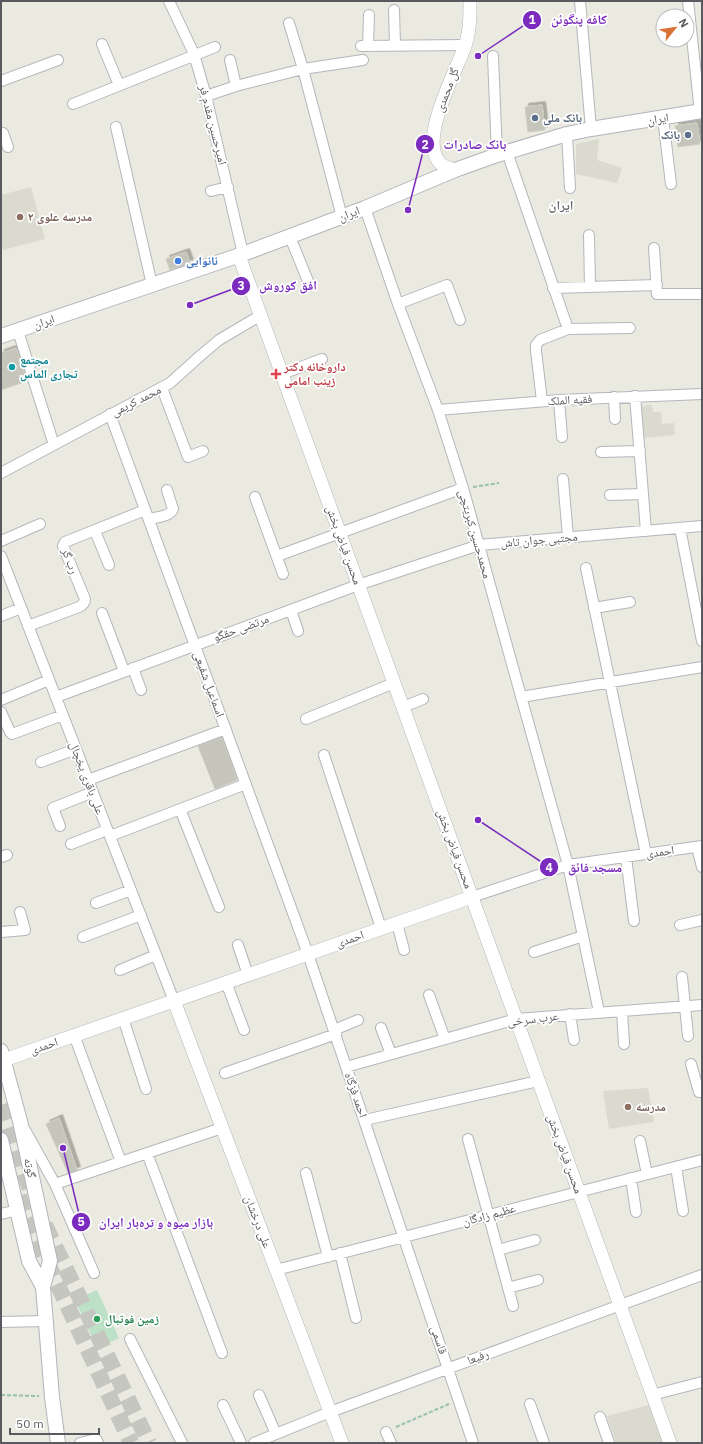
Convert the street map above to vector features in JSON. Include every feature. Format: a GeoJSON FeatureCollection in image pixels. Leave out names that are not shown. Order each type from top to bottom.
{"type":"FeatureCollection","features":[{"type":"Feature","properties":{"kind":"main road","name":"ایران"},"geometry":{"type":"LineString","coordinates":[[1,336],[241,255],[342,217],[455,170],[502,153],[567,134],[591,129],[701,112]]}},
{"type":"Feature","properties":{"kind":"main road","name":"گوته"},"geometry":{"type":"LineString","coordinates":[[3,1055],[20,1121],[50,1261],[43,1287],[52,1397],[58,1443]]}},
{"type":"Feature","properties":{"kind":"main road","name":"گوته"},"geometry":{"type":"LineString","coordinates":[[1,1140],[29,1261],[43,1287]]}},
{"type":"Feature","properties":{"kind":"street","name":"گل محمدی"},"geometry":{"type":"LineString","coordinates":[[455,170],[441,165],[436,158],[434,149],[434,130],[437,113],[465,45],[470,21],[470,1]]}},
{"type":"Feature","properties":{"kind":"street"},"geometry":{"type":"LineString","coordinates":[[580,1],[591,129]]}},
{"type":"Feature","properties":{"kind":"street"},"geometry":{"type":"LineString","coordinates":[[688,1],[701,112]]}},
{"type":"Feature","properties":{"kind":"street","name":"امیرحسین مقدم فر"},"geometry":{"type":"LineString","coordinates":[[171,2],[194,54],[206,96],[228,188],[241,255]]}},
{"type":"Feature","properties":{"kind":"street"},"geometry":{"type":"LineString","coordinates":[[394,10],[395,45]]}},
{"type":"Feature","properties":{"kind":"street"},"geometry":{"type":"LineString","coordinates":[[369,15],[364,46],[465,45]]}},
{"type":"Feature","properties":{"kind":"street"},"geometry":{"type":"LineString","coordinates":[[290,23],[304,69],[342,217]]}},
{"type":"Feature","properties":{"kind":"street"},"geometry":{"type":"LineString","coordinates":[[102,44],[118,85]]}},
{"type":"Feature","properties":{"kind":"street"},"geometry":{"type":"LineString","coordinates":[[73,104],[215,46]]}},
{"type":"Feature","properties":{"kind":"street"},"geometry":{"type":"LineString","coordinates":[[493,56],[502,153],[568,329]]}},
{"type":"Feature","properties":{"kind":"street"},"geometry":{"type":"LineString","coordinates":[[1,81],[58,60]]}},
{"type":"Feature","properties":{"kind":"street"},"geometry":{"type":"LineString","coordinates":[[230,60],[236,86]]}},
{"type":"Feature","properties":{"kind":"street"},"geometry":{"type":"LineString","coordinates":[[206,96],[236,86],[304,69],[362,60]]}},
{"type":"Feature","properties":{"kind":"street"},"geometry":{"type":"LineString","coordinates":[[663,118],[671,184]]}},
{"type":"Feature","properties":{"kind":"street"},"geometry":{"type":"LineString","coordinates":[[116,127],[152,285]]}},
{"type":"Feature","properties":{"kind":"street"},"geometry":{"type":"LineString","coordinates":[[1,134],[3,133],[8,147]]}},
{"type":"Feature","properties":{"kind":"street"},"geometry":{"type":"LineString","coordinates":[[567,134],[570,188]]}},
{"type":"Feature","properties":{"kind":"street"},"geometry":{"type":"LineString","coordinates":[[211,190],[228,188]]}},
{"type":"Feature","properties":{"kind":"street","name":"محمدحسین کبریتچی"},"geometry":{"type":"LineString","coordinates":[[365,208],[398,304],[438,410],[463,488],[568,865],[599,1012]]}},
{"type":"Feature","properties":{"kind":"street"},"geometry":{"type":"LineString","coordinates":[[589,235],[590,286]]}},
{"type":"Feature","properties":{"kind":"street"},"geometry":{"type":"LineString","coordinates":[[290,237],[310,286]]}},
{"type":"Feature","properties":{"kind":"street"},"geometry":{"type":"LineString","coordinates":[[654,248],[657,294],[702,294]]}},
{"type":"Feature","properties":{"kind":"street","name":"محسن فیاض بخش"},"geometry":{"type":"LineString","coordinates":[[241,255],[358,585],[670,1443]]}},
{"type":"Feature","properties":{"kind":"street"},"geometry":{"type":"LineString","coordinates":[[398,304],[447,285],[460,320]]}},
{"type":"Feature","properties":{"kind":"street"},"geometry":{"type":"LineString","coordinates":[[553,288],[657,285]]}},
{"type":"Feature","properties":{"kind":"street","name":"محمد کریمی"},"geometry":{"type":"LineString","coordinates":[[1,473],[110,414],[162,388],[219,340],[261,315]]}},
{"type":"Feature","properties":{"kind":"street"},"geometry":{"type":"LineString","coordinates":[[542,401],[536,345],[540,340],[568,329],[630,328]]}},
{"type":"Feature","properties":{"kind":"street"},"geometry":{"type":"LineString","coordinates":[[18,330],[54,445]]}},
{"type":"Feature","properties":{"kind":"street"},"geometry":{"type":"LineString","coordinates":[[282,374],[322,359]]}},
{"type":"Feature","properties":{"kind":"street"},"geometry":{"type":"LineString","coordinates":[[162,388],[188,457],[203,451]]}},
{"type":"Feature","properties":{"kind":"street","name":"فقیه الملک"},"geometry":{"type":"LineString","coordinates":[[438,410],[542,401],[702,394]]}},
{"type":"Feature","properties":{"kind":"street"},"geometry":{"type":"LineString","coordinates":[[635,396],[646,531]]}},
{"type":"Feature","properties":{"kind":"street"},"geometry":{"type":"LineString","coordinates":[[614,397],[615,419]]}},
{"type":"Feature","properties":{"kind":"street"},"geometry":{"type":"LineString","coordinates":[[559,400],[562,437]]}},
{"type":"Feature","properties":{"kind":"street","name":"اسماعیل شفیعی"},"geometry":{"type":"LineString","coordinates":[[110,414],[308,954]]}},
{"type":"Feature","properties":{"kind":"street"},"geometry":{"type":"LineString","coordinates":[[601,452],[640,451]]}},
{"type":"Feature","properties":{"kind":"street"},"geometry":{"type":"LineString","coordinates":[[563,479],[568,537]]}},
{"type":"Feature","properties":{"kind":"street"},"geometry":{"type":"LineString","coordinates":[[277,556],[463,488]]}},
{"type":"Feature","properties":{"kind":"street","name":"رب گر"},"geometry":{"type":"LineString","coordinates":[[28,626],[83,605],[85,599],[63,544],[65,542],[95,530],[147,514],[168,514],[172,512],[174,509],[167,490]]}},
{"type":"Feature","properties":{"kind":"street"},"geometry":{"type":"LineString","coordinates":[[610,495],[643,494]]}},
{"type":"Feature","properties":{"kind":"street"},"geometry":{"type":"LineString","coordinates":[[255,497],[283,574]]}},
{"type":"Feature","properties":{"kind":"street"},"geometry":{"type":"LineString","coordinates":[[1,541],[40,524]]}},
{"type":"Feature","properties":{"kind":"street","name":"مجتبی جوان تاش"},"geometry":{"type":"LineString","coordinates":[[358,585],[479,545],[702,526]]}},
{"type":"Feature","properties":{"kind":"street"},"geometry":{"type":"LineString","coordinates":[[680,528],[702,641]]}},
{"type":"Feature","properties":{"kind":"street"},"geometry":{"type":"LineString","coordinates":[[95,530],[109,565]]}},
{"type":"Feature","properties":{"kind":"street","name":"علی باقری یخچال"},"geometry":{"type":"LineString","coordinates":[[1,556],[174,1001]]}},
{"type":"Feature","properties":{"kind":"street"},"geometry":{"type":"LineString","coordinates":[[586,568],[646,854]]}},
{"type":"Feature","properties":{"kind":"street","name":"مرتضی حقگو"},"geometry":{"type":"LineString","coordinates":[[56,697],[358,585]]}},
{"type":"Feature","properties":{"kind":"street"},"geometry":{"type":"LineString","coordinates":[[594,608],[630,602]]}},
{"type":"Feature","properties":{"kind":"street"},"geometry":{"type":"LineString","coordinates":[[1,616],[21,608]]}},
{"type":"Feature","properties":{"kind":"street"},"geometry":{"type":"LineString","coordinates":[[291,610],[298,631]]}},
{"type":"Feature","properties":{"kind":"street"},"geometry":{"type":"LineString","coordinates":[[102,613],[128,670],[141,690]]}},
{"type":"Feature","properties":{"kind":"street"},"geometry":{"type":"LineString","coordinates":[[521,696],[702,667]]}},
{"type":"Feature","properties":{"kind":"street"},"geometry":{"type":"LineString","coordinates":[[1,700],[49,680]]}},
{"type":"Feature","properties":{"kind":"street"},"geometry":{"type":"LineString","coordinates":[[306,719],[394,683]]}},
{"type":"Feature","properties":{"kind":"street"},"geometry":{"type":"LineString","coordinates":[[403,707],[423,699]]}},
{"type":"Feature","properties":{"kind":"street"},"geometry":{"type":"LineString","coordinates":[[1,712],[12,734],[63,715]]}},
{"type":"Feature","properties":{"kind":"street"},"geometry":{"type":"LineString","coordinates":[[88,780],[226,729]]}},
{"type":"Feature","properties":{"kind":"street"},"geometry":{"type":"LineString","coordinates":[[42,762],[76,749]]}},
{"type":"Feature","properties":{"kind":"street"},"geometry":{"type":"LineString","coordinates":[[324,755],[382,928]]}},
{"type":"Feature","properties":{"kind":"street"},"geometry":{"type":"LineString","coordinates":[[72,844],[180,809],[246,784]]}},
{"type":"Feature","properties":{"kind":"street"},"geometry":{"type":"LineString","coordinates":[[60,826],[53,808],[93,792]]}},
{"type":"Feature","properties":{"kind":"street"},"geometry":{"type":"LineString","coordinates":[[180,809],[219,907]]}},
{"type":"Feature","properties":{"kind":"street"},"geometry":{"type":"LineString","coordinates":[[700,846],[702,867]]}},
{"type":"Feature","properties":{"kind":"street","name":"احمدی"},"geometry":{"type":"LineString","coordinates":[[3,1055],[74,1035],[568,865],[700,846]]}},
{"type":"Feature","properties":{"kind":"street"},"geometry":{"type":"LineString","coordinates":[[626,857],[634,921]]}},
{"type":"Feature","properties":{"kind":"street"},"geometry":{"type":"LineString","coordinates":[[96,903],[131,890]]}},
{"type":"Feature","properties":{"kind":"street"},"geometry":{"type":"LineString","coordinates":[[1,932],[25,930],[20,912]]}},
{"type":"Feature","properties":{"kind":"street"},"geometry":{"type":"LineString","coordinates":[[83,937],[140,915]]}},
{"type":"Feature","properties":{"kind":"street"},"geometry":{"type":"LineString","coordinates":[[680,925],[702,920]]}},
{"type":"Feature","properties":{"kind":"street"},"geometry":{"type":"LineString","coordinates":[[397,923],[404,950]]}},
{"type":"Feature","properties":{"kind":"street"},"geometry":{"type":"LineString","coordinates":[[534,952],[583,936]]}},
{"type":"Feature","properties":{"kind":"street"},"geometry":{"type":"LineString","coordinates":[[238,945],[248,975]]}},
{"type":"Feature","properties":{"kind":"street","name":"احمد فزگاه"},"geometry":{"type":"LineString","coordinates":[[308,954],[404,1237]]}},
{"type":"Feature","properties":{"kind":"street"},"geometry":{"type":"LineString","coordinates":[[120,970],[156,955]]}},
{"type":"Feature","properties":{"kind":"street"},"geometry":{"type":"LineString","coordinates":[[682,977],[688,1036]]}},
{"type":"Feature","properties":{"kind":"street"},"geometry":{"type":"LineString","coordinates":[[226,982],[244,1030]]}},
{"type":"Feature","properties":{"kind":"street"},"geometry":{"type":"LineString","coordinates":[[429,996],[445,1039]]}},
{"type":"Feature","properties":{"kind":"street","name":"علی درخشان"},"geometry":{"type":"LineString","coordinates":[[174,1001],[342,1443]]}},
{"type":"Feature","properties":{"kind":"street","name":"عرب سرخی"},"geometry":{"type":"LineString","coordinates":[[346,1067],[516,1019],[702,1005]]}},
{"type":"Feature","properties":{"kind":"street"},"geometry":{"type":"LineString","coordinates":[[622,1010],[624,1044]]}},
{"type":"Feature","properties":{"kind":"street"},"geometry":{"type":"LineString","coordinates":[[570,1014],[574,1040]]}},
{"type":"Feature","properties":{"kind":"street"},"geometry":{"type":"LineString","coordinates":[[123,1018],[146,1089]]}},
{"type":"Feature","properties":{"kind":"street"},"geometry":{"type":"LineString","coordinates":[[225,1072],[335,1032],[358,1020]]}},
{"type":"Feature","properties":{"kind":"street"},"geometry":{"type":"LineString","coordinates":[[382,1028],[391,1054]]}},
{"type":"Feature","properties":{"kind":"street"},"geometry":{"type":"LineString","coordinates":[[74,1035],[121,1162]]}},
{"type":"Feature","properties":{"kind":"street"},"geometry":{"type":"LineString","coordinates":[[691,1064],[699,1092],[702,1092]]}},
{"type":"Feature","properties":{"kind":"street"},"geometry":{"type":"LineString","coordinates":[[365,1120],[538,1081]]}},
{"type":"Feature","properties":{"kind":"street"},"geometry":{"type":"LineString","coordinates":[[20,1121],[55,1184],[94,1273]]}},
{"type":"Feature","properties":{"kind":"street"},"geometry":{"type":"LineString","coordinates":[[55,1184],[222,1128]]}},
{"type":"Feature","properties":{"kind":"street"},"geometry":{"type":"LineString","coordinates":[[468,1139],[513,1306]]}},
{"type":"Feature","properties":{"kind":"street"},"geometry":{"type":"LineString","coordinates":[[640,1141],[647,1174]]}},
{"type":"Feature","properties":{"kind":"street"},"geometry":{"type":"LineString","coordinates":[[147,1153],[222,1353]]}},
{"type":"Feature","properties":{"kind":"street","name":"عظیم زادگان"},"geometry":{"type":"LineString","coordinates":[[276,1270],[702,1160]]}},
{"type":"Feature","properties":{"kind":"street"},"geometry":{"type":"LineString","coordinates":[[676,1167],[683,1211]]}},
{"type":"Feature","properties":{"kind":"street"},"geometry":{"type":"LineString","coordinates":[[306,1173],[328,1257]]}},
{"type":"Feature","properties":{"kind":"street"},"geometry":{"type":"LineString","coordinates":[[631,1178],[636,1212]]}},
{"type":"Feature","properties":{"kind":"street"},"geometry":{"type":"LineString","coordinates":[[1,1214],[18,1210]]}},
{"type":"Feature","properties":{"kind":"street","name":"قاسمی"},"geometry":{"type":"LineString","coordinates":[[404,1237],[473,1443]]}},
{"type":"Feature","properties":{"kind":"street"},"geometry":{"type":"LineString","coordinates":[[498,1250],[535,1240]]}},
{"type":"Feature","properties":{"kind":"street"},"geometry":{"type":"LineString","coordinates":[[340,1253],[356,1318]]}},
{"type":"Feature","properties":{"kind":"street","name":"رفیعا"},"geometry":{"type":"LineString","coordinates":[[254,1443],[330,1412],[702,1275]]}},
{"type":"Feature","properties":{"kind":"street"},"geometry":{"type":"LineString","coordinates":[[508,1288],[538,1280]]}},
{"type":"Feature","properties":{"kind":"street"},"geometry":{"type":"LineString","coordinates":[[1,1322],[45,1321]]}},
{"type":"Feature","properties":{"kind":"street"},"geometry":{"type":"LineString","coordinates":[[130,1339],[182,1443]]}},
{"type":"Feature","properties":{"kind":"street"},"geometry":{"type":"LineString","coordinates":[[652,1395],[702,1382]]}},
{"type":"Feature","properties":{"kind":"street"},"geometry":{"type":"LineString","coordinates":[[259,1395],[276,1434]]}},
{"type":"Feature","properties":{"kind":"street"},"geometry":{"type":"LineString","coordinates":[[530,1404],[544,1443]]}},
{"type":"Feature","properties":{"kind":"street"},"geometry":{"type":"LineString","coordinates":[[223,1405],[241,1443]]}},
{"type":"Feature","properties":{"kind":"street"},"geometry":{"type":"LineString","coordinates":[[600,1417],[609,1443]]}},
{"type":"Feature","properties":{"kind":"street"},"geometry":{"type":"LineString","coordinates":[[386,1432],[390,1443]]}},
{"type":"Feature","properties":{"kind":"street"},"geometry":{"type":"LineString","coordinates":[[80,1443],[96,1439],[98,1443]]}},
{"type":"Feature","properties":{"kind":"path"},"geometry":{"type":"LineString","coordinates":[[463,488],[499,483]]}},
{"type":"Feature","properties":{"kind":"path"},"geometry":{"type":"LineString","coordinates":[[1,1395],[52,1397]]}},
{"type":"Feature","properties":{"kind":"path"},"geometry":{"type":"LineString","coordinates":[[386,1432],[459,1400]]}},
{"type":"Feature","properties":{"kind":"shaded area"},"geometry":{"type":"Polygon","coordinates":[[[599,139],[597,160],[622,168],[617,183],[576,174],[576,144],[599,139]]]}},
{"type":"Feature","properties":{"kind":"shaded area","name":"مدرسه علوی ۲"},"geometry":{"type":"Polygon","coordinates":[[[31,187],[45,239],[3,250],[1,241],[1,195],[31,187]]]}},
{"type":"Feature","properties":{"kind":"shaded area"},"geometry":{"type":"Polygon","coordinates":[[[652,405],[653,412],[661,412],[662,424],[674,423],[675,435],[643,438],[640,406],[652,405]]]}},
{"type":"Feature","properties":{"kind":"shaded area","name":"مدرسه"},"geometry":{"type":"Polygon","coordinates":[[[648,1088],[654,1122],[609,1129],[603,1091],[648,1088]]]}},
{"type":"Feature","properties":{"kind":"shaded area"},"geometry":{"type":"Polygon","coordinates":[[[649,1405],[664,1443],[616,1443],[607,1416],[649,1405]]]}},
{"type":"Feature","properties":{"kind":"green space","name":"زمین فوتبال"},"geometry":{"type":"Polygon","coordinates":[[[97,1290],[119,1338],[97,1348],[75,1300],[97,1290]]]}},
{"type":"Feature","properties":{"kind":"building","name":"بانک ملی"},"geometry":{"type":"Polygon","coordinates":[[[542,105],[545,130],[528,132],[525,107],[542,105]]]}},
{"type":"Feature","properties":{"kind":"building","name":"بانک"},"geometry":{"type":"Polygon","coordinates":[[[697,123],[700,144],[678,147],[675,126],[697,123]]]}},
{"type":"Feature","properties":{"kind":"building","name":"نانوایی"},"geometry":{"type":"Polygon","coordinates":[[[186,252],[190,263],[170,270],[166,259],[186,252]]]}},
{"type":"Feature","properties":{"kind":"building","name":"مجتمع تجاری الماس"},"geometry":{"type":"Polygon","coordinates":[[[16,348],[27,381],[1,390],[1,353],[16,348]]]}},
{"type":"Feature","properties":{"kind":"building"},"geometry":{"type":"Polygon","coordinates":[[[222,738],[237,780],[215,789],[198,746],[222,738]]]}},
{"type":"Feature","properties":{"kind":"building"},"geometry":{"type":"Polygon","coordinates":[[[59,1118],[77,1170],[68,1173],[46,1124],[59,1118]]]}},
{"type":"Feature","properties":{"kind":"tunnel"},"geometry":{"type":"LineString","coordinates":[[1,1105],[30,1189]]}},
{"type":"Feature","properties":{"kind":"tunnel"},"geometry":{"type":"LineString","coordinates":[[19,1196],[24,1212],[131,1443]]}},
{"type":"Feature","properties":{"kind":"tunnel"},"geometry":{"type":"LineString","coordinates":[[45,1225],[149,1443]]}},
{"type":"Feature","properties":{"kind":"place","name":"کافه پنگوئن"},"geometry":{"type":"Point","coordinates":[478,56]}},
{"type":"Feature","properties":{"kind":"place","name":"بانک ملی"},"geometry":{"type":"Point","coordinates":[535,118]}},
{"type":"Feature","properties":{"kind":"place","name":"بانک"},"geometry":{"type":"Point","coordinates":[688,135]}},
{"type":"Feature","properties":{"kind":"place","name":"بانک صادرات"},"geometry":{"type":"Point","coordinates":[408,210]}},
{"type":"Feature","properties":{"kind":"place","name":"مدرسه علوی ۲"},"geometry":{"type":"Point","coordinates":[20,217]}},
{"type":"Feature","properties":{"kind":"place","name":"نانوایی"},"geometry":{"type":"Point","coordinates":[178,261]}},
{"type":"Feature","properties":{"kind":"place","name":"افق کوروش"},"geometry":{"type":"Point","coordinates":[190,305]}},
{"type":"Feature","properties":{"kind":"place","name":"مجتمع تجاری الماس"},"geometry":{"type":"Point","coordinates":[12,367]}},
{"type":"Feature","properties":{"kind":"place","name":"داروخانه دکتر زینب امامی"},"geometry":{"type":"Point","coordinates":[276,374]}},
{"type":"Feature","properties":{"kind":"place","name":"مسجد فائق"},"geometry":{"type":"Point","coordinates":[478,820]}},
{"type":"Feature","properties":{"kind":"place","name":"مدرسه"},"geometry":{"type":"Point","coordinates":[628,1107]}},
{"type":"Feature","properties":{"kind":"place","name":"بازار میوه و تره‌بار ایران"},"geometry":{"type":"Point","coordinates":[63,1148]}},
{"type":"Feature","properties":{"kind":"place","name":"زمین فوتبال"},"geometry":{"type":"Point","coordinates":[97,1319]}},
{"type":"Feature","properties":{"kind":"district","name":"ایران"},"geometry":{"type":"Point","coordinates":[561,205]}}]}
